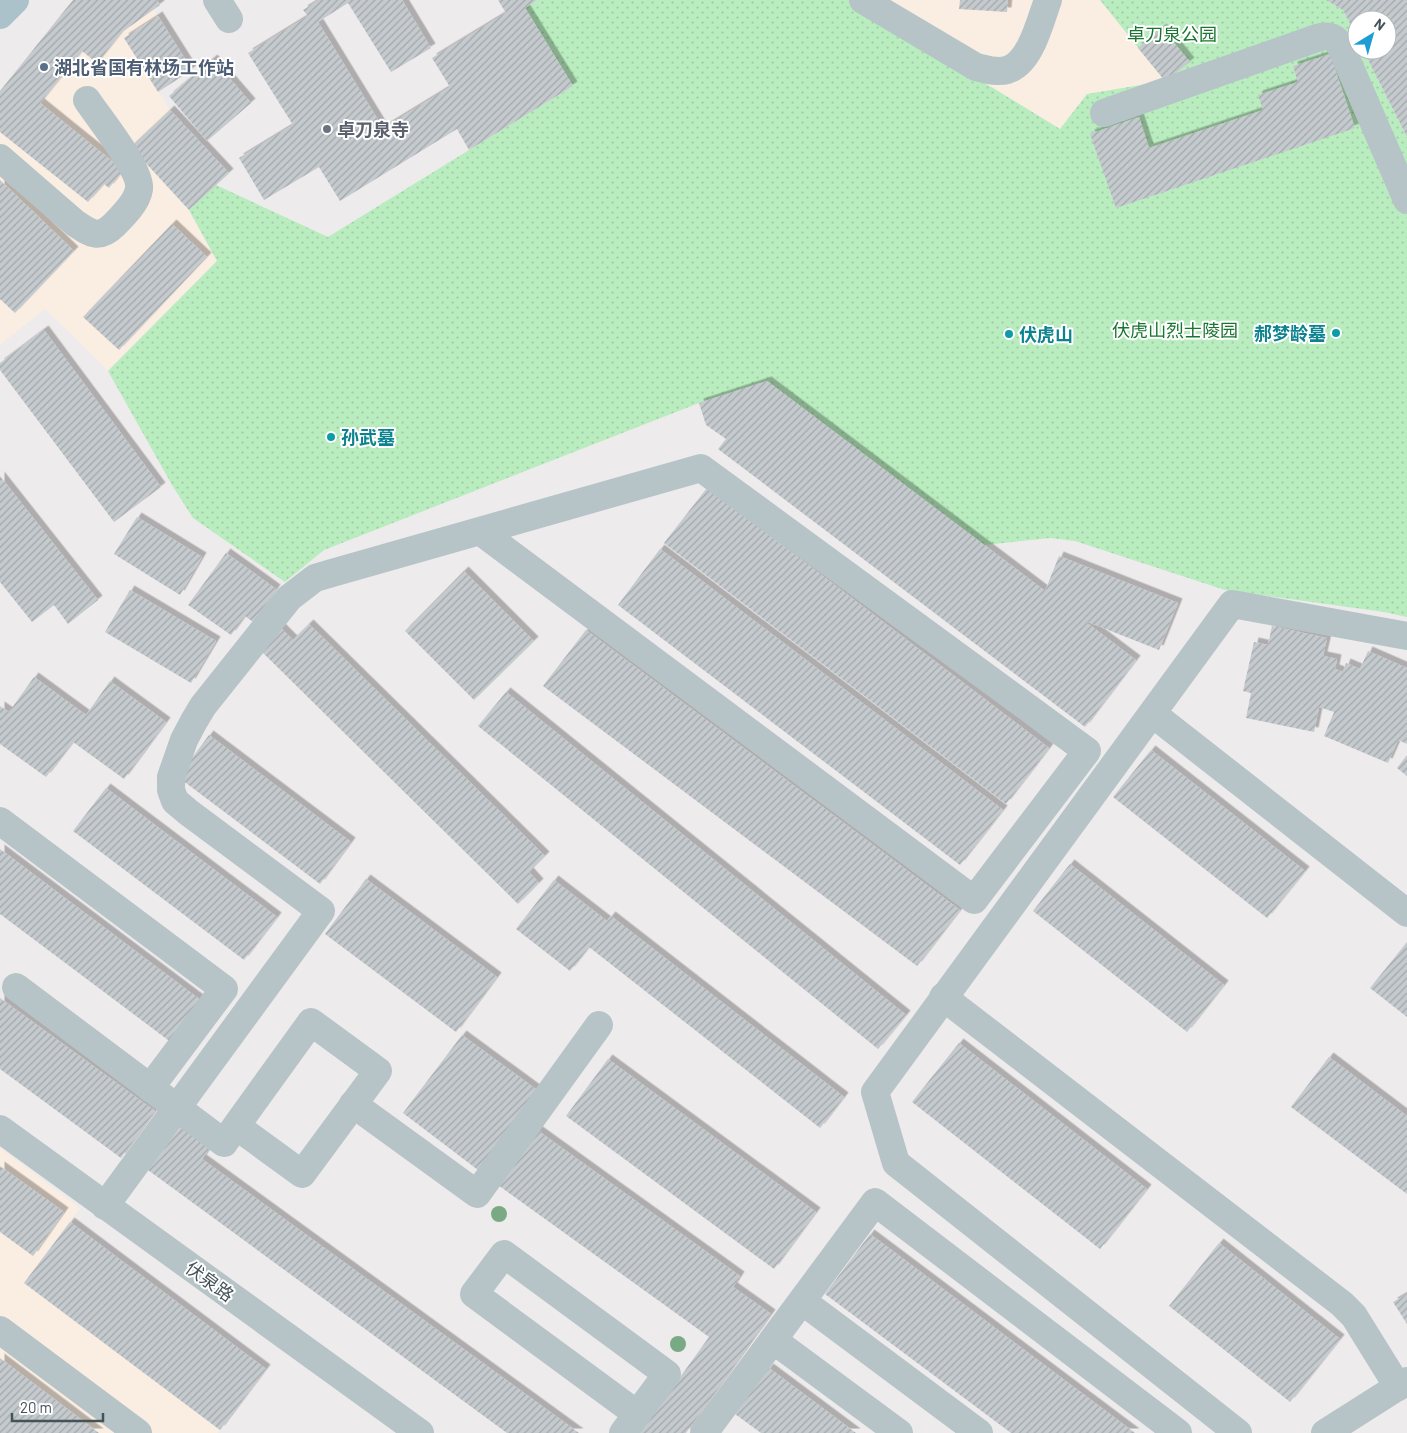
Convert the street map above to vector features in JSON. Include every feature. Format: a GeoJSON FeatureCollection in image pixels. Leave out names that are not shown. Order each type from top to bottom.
{"type":"FeatureCollection","features":[{"type":"Feature","properties":{"kind":"main road"},"geometry":{"type":"LineString","coordinates":[[0,15],[15,0]]}},
{"type":"Feature","properties":{"kind":"street"},"geometry":{"type":"LineString","coordinates":[[863,0],[976,67],[995,71],[1007,70],[1023,59],[1030,49],[1048,0]]}},
{"type":"Feature","properties":{"kind":"street"},"geometry":{"type":"LineString","coordinates":[[1104,113],[1316,38],[1331,36],[1337,40],[1342,49],[1407,200]]}},
{"type":"Feature","properties":{"kind":"street"},"geometry":{"type":"LineString","coordinates":[[0,158],[86,231],[95,234],[104,232],[116,223],[132,204],[139,192],[140,186],[131,163],[87,100]]}},
{"type":"Feature","properties":{"kind":"street"},"geometry":{"type":"LineString","coordinates":[[105,1206],[321,912],[175,801],[170,790],[171,777],[184,740],[203,706],[289,598],[315,578],[701,468],[1087,751],[974,900],[480,531]]}},
{"type":"Feature","properties":{"kind":"street"},"geometry":{"type":"LineString","coordinates":[[1238,1433],[896,1163],[875,1092],[1232,604],[1407,636]]}},
{"type":"Feature","properties":{"kind":"street"},"geometry":{"type":"LineString","coordinates":[[1153,714],[1407,913]]}},
{"type":"Feature","properties":{"kind":"street"},"geometry":{"type":"LineString","coordinates":[[0,822],[224,989],[150,1088]]}},
{"type":"Feature","properties":{"kind":"street"},"geometry":{"type":"LineString","coordinates":[[16,987],[224,1143],[236,1126],[311,1022],[378,1071],[302,1174],[236,1126]]}},
{"type":"Feature","properties":{"kind":"street"},"geometry":{"type":"LineString","coordinates":[[943,997],[1342,1304],[1354,1316],[1402,1384],[1325,1433]]}},
{"type":"Feature","properties":{"kind":"street"},"geometry":{"type":"LineString","coordinates":[[353,1104],[477,1194],[599,1025]]}},
{"type":"Feature","properties":{"kind":"street","name":"伏泉路"},"geometry":{"type":"LineString","coordinates":[[0,1129],[420,1433]]}},
{"type":"Feature","properties":{"kind":"street"},"geometry":{"type":"LineString","coordinates":[[713,1430],[773,1340],[875,1202],[1178,1433]]}},
{"type":"Feature","properties":{"kind":"street"},"geometry":{"type":"LineString","coordinates":[[504,1254],[668,1374],[630,1424],[474,1294],[504,1254]]}},
{"type":"Feature","properties":{"kind":"street"},"geometry":{"type":"LineString","coordinates":[[802,1301],[979,1433]]}},
{"type":"Feature","properties":{"kind":"street"},"geometry":{"type":"LineString","coordinates":[[0,1330],[138,1433]]}},
{"type":"Feature","properties":{"kind":"street"},"geometry":{"type":"LineString","coordinates":[[773,1340],[899,1433]]}},
{"type":"Feature","properties":{"kind":"shaded area"},"geometry":{"type":"Polygon","coordinates":[[[73,0],[157,0],[160,5],[154,10],[192,70],[158,91],[170,110],[131,147],[189,210],[217,261],[108,371],[45,309],[0,345],[0,91],[73,0]]]}},
{"type":"Feature","properties":{"kind":"shaded area"},"geometry":{"type":"Polygon","coordinates":[[[849,0],[1100,0],[1165,81],[1087,94],[1060,129],[849,0]]]}},
{"type":"Feature","properties":{"kind":"shaded area"},"geometry":{"type":"Polygon","coordinates":[[[0,1148],[80,1208],[24,1283],[220,1430],[218,1433],[0,1433],[0,1148]]]}},
{"type":"Feature","properties":{"kind":"green space","name":"伏虎山烈士陵园"},"geometry":{"type":"Polygon","coordinates":[[[537,0],[849,0],[1060,129],[1087,94],[1165,81],[1100,0],[1326,0],[1343,10],[1347,18],[1347,60],[1368,60],[1407,137],[1407,617],[1384,612],[1225,590],[1075,541],[1050,538],[984,545],[767,381],[699,403],[324,550],[285,582],[193,518],[172,485],[108,371],[217,261],[189,210],[216,185],[328,237],[573,86],[525,8],[537,0]]]}},
{"type":"Feature","properties":{"kind":"building"},"geometry":{"type":"Polygon","coordinates":[[[73,0],[157,0],[160,5],[121,33],[97,63],[82,51],[40,103],[123,170],[109,188],[104,184],[88,202],[0,132],[0,91],[73,0]]]}},
{"type":"Feature","properties":{"kind":"building"},"geometry":{"type":"Polygon","coordinates":[[[319,0],[402,0],[431,48],[391,72],[348,3],[318,22],[383,128],[450,87],[432,58],[506,13],[498,0],[537,0],[525,8],[573,86],[469,150],[457,129],[340,201],[319,167],[264,200],[239,158],[293,125],[248,53],[308,16],[303,10],[319,0]]]}},
{"type":"Feature","properties":{"kind":"building"},"geometry":{"type":"Polygon","coordinates":[[[960,0],[1008,0],[1007,12],[959,9],[960,0]]]}},
{"type":"Feature","properties":{"kind":"building"},"geometry":{"type":"Polygon","coordinates":[[[1326,0],[1407,0],[1407,137],[1368,60],[1397,60],[1397,10],[1347,10],[1347,18],[1343,10],[1326,0]]]}},
{"type":"Feature","properties":{"kind":"building"},"geometry":{"type":"Polygon","coordinates":[[[158,16],[192,70],[158,92],[124,38],[158,16]]]}},
{"type":"Feature","properties":{"kind":"building"},"geometry":{"type":"Polygon","coordinates":[[[1162,28],[1190,62],[1165,81],[1138,48],[1162,28]]]}},
{"type":"Feature","properties":{"kind":"building"},"geometry":{"type":"Polygon","coordinates":[[[1330,54],[1355,128],[1116,208],[1090,134],[1139,117],[1149,148],[1263,110],[1258,95],[1298,82],[1293,66],[1330,54]]]}},
{"type":"Feature","properties":{"kind":"building"},"geometry":{"type":"Polygon","coordinates":[[[213,59],[251,103],[207,141],[169,96],[213,59]]]}},
{"type":"Feature","properties":{"kind":"building"},"geometry":{"type":"Polygon","coordinates":[[[170,110],[229,173],[189,210],[131,147],[170,110]]]}},
{"type":"Feature","properties":{"kind":"building"},"geometry":{"type":"Polygon","coordinates":[[[0,180],[74,251],[15,313],[0,299],[0,180]]]}},
{"type":"Feature","properties":{"kind":"building"},"geometry":{"type":"Polygon","coordinates":[[[172,224],[207,257],[119,350],[83,317],[172,224]]]}},
{"type":"Feature","properties":{"kind":"building"},"geometry":{"type":"Polygon","coordinates":[[[44,330],[161,487],[114,522],[0,370],[0,363],[44,330]]]}},
{"type":"Feature","properties":{"kind":"building"},"geometry":{"type":"Polygon","coordinates":[[[767,381],[1045,591],[1059,556],[1178,603],[1159,650],[1083,620],[1136,660],[1085,727],[718,449],[726,439],[706,425],[699,403],[767,381]]]}},
{"type":"Feature","properties":{"kind":"building"},"geometry":{"type":"Polygon","coordinates":[[[0,476],[98,600],[68,624],[54,605],[32,622],[0,582],[0,476]]]}},
{"type":"Feature","properties":{"kind":"building"},"geometry":{"type":"Polygon","coordinates":[[[707,488],[1049,748],[1006,804],[664,543],[707,488]]]}},
{"type":"Feature","properties":{"kind":"building"},"geometry":{"type":"Polygon","coordinates":[[[137,517],[202,557],[180,595],[114,554],[137,517]]]}},
{"type":"Feature","properties":{"kind":"building"},"geometry":{"type":"Polygon","coordinates":[[[660,549],[1003,810],[960,865],[618,605],[660,549]]]}},
{"type":"Feature","properties":{"kind":"building"},"geometry":{"type":"Polygon","coordinates":[[[226,553],[276,589],[253,622],[245,616],[231,635],[188,605],[226,553]]]}},
{"type":"Feature","properties":{"kind":"building"},"geometry":{"type":"Polygon","coordinates":[[[464,571],[534,641],[474,700],[405,631],[464,571]]]}},
{"type":"Feature","properties":{"kind":"building"},"geometry":{"type":"Polygon","coordinates":[[[130,590],[216,641],[191,683],[105,632],[130,590]]]}},
{"type":"Feature","properties":{"kind":"building"},"geometry":{"type":"Polygon","coordinates":[[[309,624],[545,856],[529,872],[539,883],[518,904],[259,649],[280,627],[293,640],[309,624]]]}},
{"type":"Feature","properties":{"kind":"building"},"geometry":{"type":"Polygon","coordinates":[[[1272,626],[1327,638],[1323,656],[1337,659],[1335,669],[1343,672],[1346,663],[1360,669],[1368,651],[1407,668],[1407,744],[1398,740],[1388,763],[1324,736],[1334,712],[1319,707],[1314,732],[1246,718],[1251,693],[1243,691],[1254,642],[1268,645],[1272,626]]]}},
{"type":"Feature","properties":{"kind":"building"},"geometry":{"type":"Polygon","coordinates":[[[586,630],[960,910],[917,966],[543,686],[586,630]]]}},
{"type":"Feature","properties":{"kind":"building"},"geometry":{"type":"Polygon","coordinates":[[[34,677],[86,715],[110,681],[166,722],[124,779],[73,742],[46,777],[0,744],[0,706],[9,712],[34,677]]]}},
{"type":"Feature","properties":{"kind":"building"},"geometry":{"type":"Polygon","coordinates":[[[506,692],[906,1015],[878,1049],[478,726],[506,692]]]}},
{"type":"Feature","properties":{"kind":"building"},"geometry":{"type":"Polygon","coordinates":[[[209,735],[351,842],[320,884],[178,777],[209,735]]]}},
{"type":"Feature","properties":{"kind":"building"},"geometry":{"type":"Polygon","coordinates":[[[1151,750],[1305,871],[1267,918],[1113,797],[1151,750]]]}},
{"type":"Feature","properties":{"kind":"building"},"geometry":{"type":"Polygon","coordinates":[[[1407,755],[1407,776],[1397,768],[1407,755]]]}},
{"type":"Feature","properties":{"kind":"building"},"geometry":{"type":"Polygon","coordinates":[[[106,788],[277,917],[244,960],[73,831],[106,788]]]}},
{"type":"Feature","properties":{"kind":"building"},"geometry":{"type":"Polygon","coordinates":[[[0,849],[203,1002],[172,1043],[0,914],[0,849]]]}},
{"type":"Feature","properties":{"kind":"building"},"geometry":{"type":"Polygon","coordinates":[[[1070,864],[1224,985],[1187,1032],[1033,911],[1070,864]]]}},
{"type":"Feature","properties":{"kind":"building"},"geometry":{"type":"Polygon","coordinates":[[[366,879],[497,977],[456,1032],[325,934],[366,879]]]}},
{"type":"Feature","properties":{"kind":"building"},"geometry":{"type":"Polygon","coordinates":[[[554,880],[607,921],[611,916],[844,1097],[820,1128],[589,947],[570,971],[516,929],[554,880]]]}},
{"type":"Feature","properties":{"kind":"building"},"geometry":{"type":"Polygon","coordinates":[[[1407,942],[1407,1017],[1370,988],[1407,942]]]}},
{"type":"Feature","properties":{"kind":"building"},"geometry":{"type":"Polygon","coordinates":[[[0,998],[155,1111],[121,1158],[0,1069],[0,998]]]}},
{"type":"Feature","properties":{"kind":"building"},"geometry":{"type":"Polygon","coordinates":[[[462,1035],[537,1090],[478,1170],[403,1113],[462,1035]]]}},
{"type":"Feature","properties":{"kind":"building"},"geometry":{"type":"Polygon","coordinates":[[[959,1043],[1147,1189],[1100,1249],[912,1102],[959,1043]]]}},
{"type":"Feature","properties":{"kind":"building"},"geometry":{"type":"Polygon","coordinates":[[[1329,1057],[1407,1116],[1407,1194],[1291,1107],[1329,1057]]]}},
{"type":"Feature","properties":{"kind":"building"},"geometry":{"type":"Polygon","coordinates":[[[608,1059],[816,1212],[774,1269],[566,1116],[608,1059]]]}},
{"type":"Feature","properties":{"kind":"building"},"geometry":{"type":"Polygon","coordinates":[[[182,1125],[211,1146],[202,1159],[579,1433],[507,1433],[148,1170],[182,1125]]]}},
{"type":"Feature","properties":{"kind":"building"},"geometry":{"type":"Polygon","coordinates":[[[537,1130],[740,1276],[733,1287],[771,1314],[686,1433],[640,1433],[709,1337],[498,1185],[537,1130]]]}},
{"type":"Feature","properties":{"kind":"building"},"geometry":{"type":"Polygon","coordinates":[[[0,1166],[64,1212],[33,1256],[0,1232],[0,1166]]]}},
{"type":"Feature","properties":{"kind":"building"},"geometry":{"type":"Polygon","coordinates":[[[70,1222],[266,1369],[220,1430],[24,1283],[70,1222]]]}},
{"type":"Feature","properties":{"kind":"building"},"geometry":{"type":"Polygon","coordinates":[[[870,1234],[1135,1433],[1011,1433],[825,1294],[870,1234]]]}},
{"type":"Feature","properties":{"kind":"building"},"geometry":{"type":"Polygon","coordinates":[[[1219,1243],[1340,1339],[1290,1402],[1169,1306],[1219,1243]]]}},
{"type":"Feature","properties":{"kind":"building"},"geometry":{"type":"Polygon","coordinates":[[[1407,1294],[1407,1324],[1393,1302],[1407,1294]]]}},
{"type":"Feature","properties":{"kind":"building"},"geometry":{"type":"Polygon","coordinates":[[[0,1358],[99,1433],[0,1433],[0,1358]]]}},
{"type":"Feature","properties":{"kind":"building"},"geometry":{"type":"Polygon","coordinates":[[[769,1368],[856,1433],[761,1433],[735,1414],[769,1368]]]}},
{"type":"Feature","properties":{"kind":"place","name":"湖北省国有林场工作站"},"geometry":{"type":"Point","coordinates":[44,67]}},
{"type":"Feature","properties":{"kind":"place","name":"卓刀泉寺"},"geometry":{"type":"Point","coordinates":[327,129]}},
{"type":"Feature","properties":{"kind":"place","name":"郝梦龄墓"},"geometry":{"type":"Point","coordinates":[1336,333]}},
{"type":"Feature","properties":{"kind":"place","name":"伏虎山"},"geometry":{"type":"Point","coordinates":[1009,334]}},
{"type":"Feature","properties":{"kind":"place","name":"孙武墓"},"geometry":{"type":"Point","coordinates":[331,437]}},
{"type":"Feature","properties":{"kind":"park label","name":"卓刀泉公园"},"geometry":{"type":"Point","coordinates":[1172,34]}}]}
